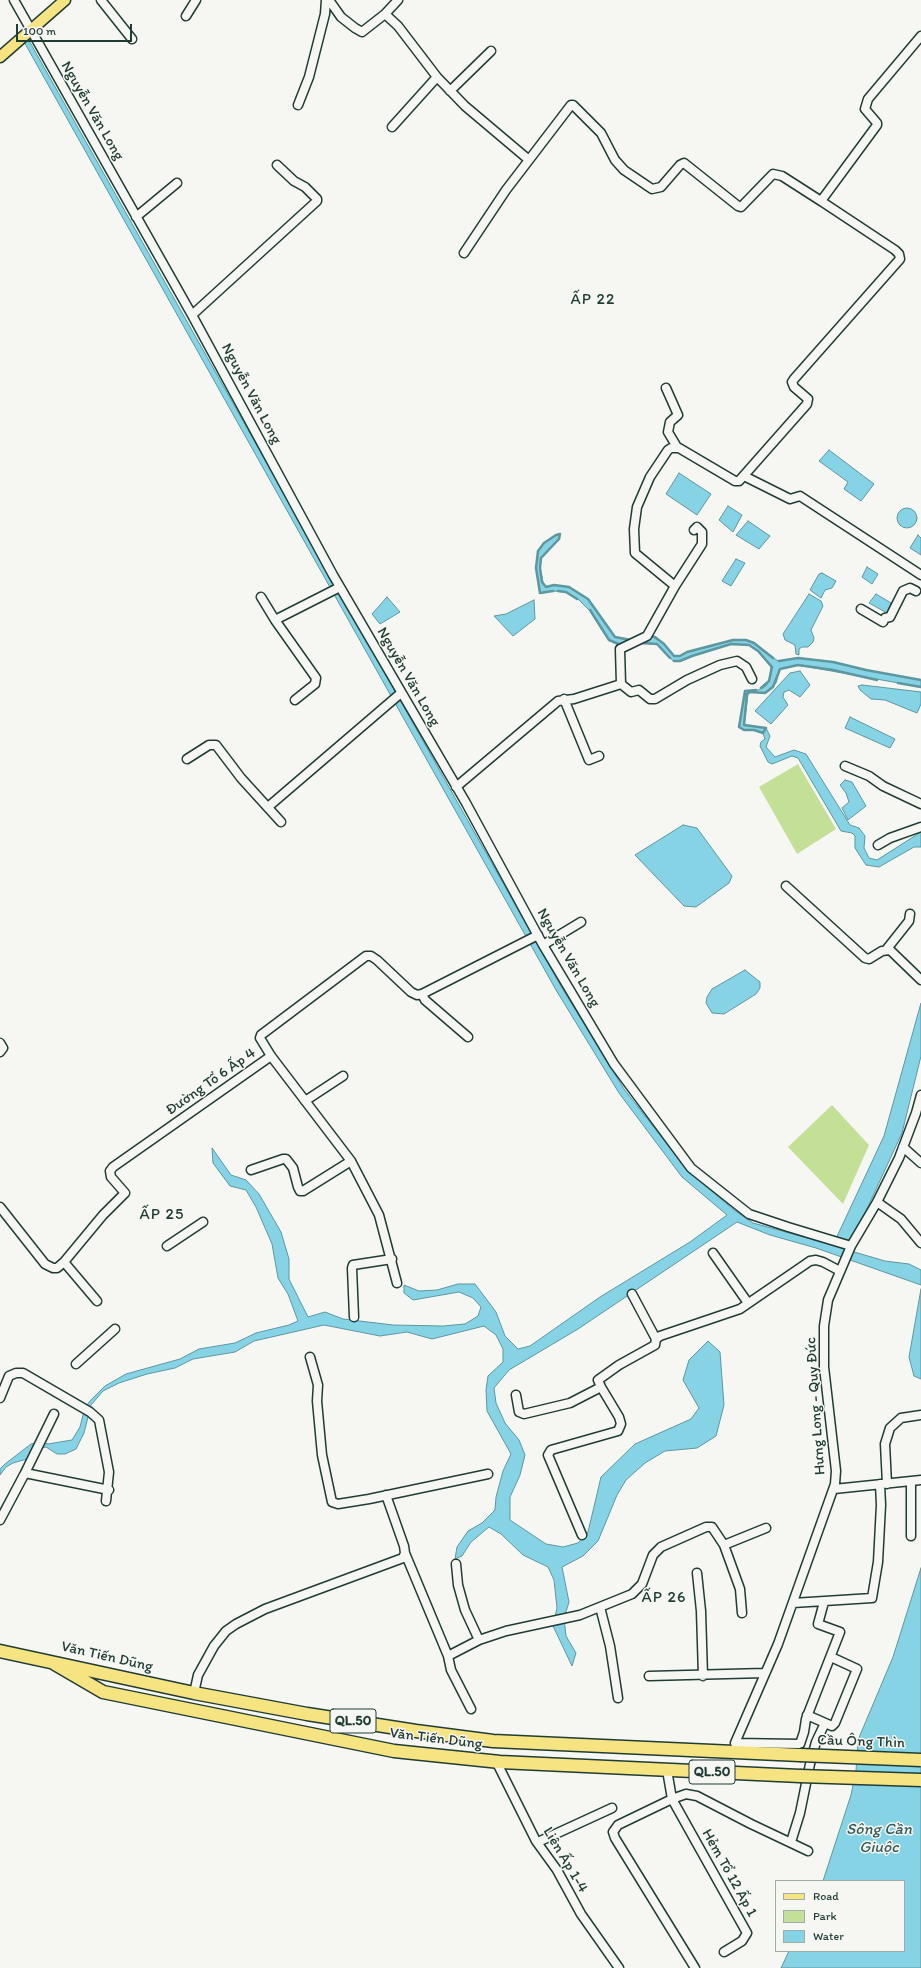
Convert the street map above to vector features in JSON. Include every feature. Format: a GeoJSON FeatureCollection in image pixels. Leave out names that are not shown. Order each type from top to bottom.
{"type":"FeatureCollection","features":[{"type":"Feature","properties":{"kind":"highway","name":"QL.50"},"geometry":{"type":"LineString","coordinates":[[0,1651],[49,1660]]}},
{"type":"Feature","properties":{"kind":"highway","name":"Văn Tiến Dũng"},"geometry":{"type":"LineString","coordinates":[[49,1660],[194,1693],[307,1714],[493,1741],[800,1756]]}},
{"type":"Feature","properties":{"kind":"highway","name":"Văn Tiến Dũng"},"geometry":{"type":"LineString","coordinates":[[49,1660],[68,1673],[103,1692],[220,1717],[394,1751],[496,1762],[921,1780]]}},
{"type":"Feature","properties":{"kind":"highway","name":"Cầu Ông Thìn"},"geometry":{"type":"LineString","coordinates":[[800,1756],[921,1760]]}},
{"type":"Feature","properties":{"kind":"main road"},"geometry":{"type":"LineString","coordinates":[[0,57],[65,0]]}},
{"type":"Feature","properties":{"kind":"street","name":"Nguyễn Văn Long"},"geometry":{"type":"LineString","coordinates":[[14,0],[192,315],[340,587],[456,787],[543,945],[614,1064],[691,1168],[749,1214],[788,1228],[851,1247]]}},
{"type":"Feature","properties":{"kind":"street"},"geometry":{"type":"LineString","coordinates":[[101,0],[132,39]]}},
{"type":"Feature","properties":{"kind":"street"},"geometry":{"type":"LineString","coordinates":[[186,16],[196,0]]}},
{"type":"Feature","properties":{"kind":"street"},"geometry":{"type":"LineString","coordinates":[[298,105],[313,60],[325,14],[326,0]]}},
{"type":"Feature","properties":{"kind":"street"},"geometry":{"type":"LineString","coordinates":[[329,0],[341,17],[362,32],[385,14],[398,0]]}},
{"type":"Feature","properties":{"kind":"street"},"geometry":{"type":"LineString","coordinates":[[385,14],[398,26],[437,77],[450,91],[465,106],[529,160]]}},
{"type":"Feature","properties":{"kind":"street"},"geometry":{"type":"LineString","coordinates":[[821,201],[877,125],[865,109],[868,99],[921,36]]}},
{"type":"Feature","properties":{"kind":"street"},"geometry":{"type":"LineString","coordinates":[[450,91],[491,51]]}},
{"type":"Feature","properties":{"kind":"street"},"geometry":{"type":"LineString","coordinates":[[392,127],[437,77]]}},
{"type":"Feature","properties":{"kind":"street"},"geometry":{"type":"LineString","coordinates":[[464,253],[506,190],[571,105],[573,105],[601,133],[615,160],[624,170],[652,189],[661,187],[680,165],[684,163],[741,207],[773,174],[782,176],[899,254],[900,258],[794,379],[792,382],[794,387],[808,399],[808,404],[740,481],[735,482],[700,459],[677,447],[668,432],[670,422],[678,415],[666,388]]}},
{"type":"Feature","properties":{"kind":"street"},"geometry":{"type":"LineString","coordinates":[[192,315],[317,201],[317,199],[305,187],[294,181],[277,165]]}},
{"type":"Feature","properties":{"kind":"street"},"geometry":{"type":"LineString","coordinates":[[136,217],[177,183]]}},
{"type":"Feature","properties":{"kind":"street"},"geometry":{"type":"LineString","coordinates":[[675,586],[635,553],[634,529],[637,507],[650,477],[668,450],[677,447]]}},
{"type":"Feature","properties":{"kind":"street"},"geometry":{"type":"LineString","coordinates":[[744,476],[790,499],[800,496],[921,575]]}},
{"type":"Feature","properties":{"kind":"street"},"geometry":{"type":"LineString","coordinates":[[621,684],[619,652],[625,646],[647,636],[675,586],[702,544],[702,532],[697,526],[694,530]]}},
{"type":"Feature","properties":{"kind":"street"},"geometry":{"type":"LineString","coordinates":[[275,620],[340,587]]}},
{"type":"Feature","properties":{"kind":"street"},"geometry":{"type":"LineString","coordinates":[[861,609],[883,622],[886,618],[890,617],[903,590],[910,588],[919,590]]}},
{"type":"Feature","properties":{"kind":"street"},"geometry":{"type":"LineString","coordinates":[[261,597],[275,620],[316,678],[315,684],[295,700]]}},
{"type":"Feature","properties":{"kind":"street"},"geometry":{"type":"LineString","coordinates":[[621,684],[631,692],[639,690],[650,699],[655,699],[687,680],[714,668],[737,661],[746,667],[752,679]]}},
{"type":"Feature","properties":{"kind":"street"},"geometry":{"type":"LineString","coordinates":[[456,787],[558,701],[574,698],[621,684]]}},
{"type":"Feature","properties":{"kind":"street"},"geometry":{"type":"LineString","coordinates":[[268,807],[401,693]]}},
{"type":"Feature","properties":{"kind":"street"},"geometry":{"type":"LineString","coordinates":[[564,699],[589,760],[599,756]]}},
{"type":"Feature","properties":{"kind":"street"},"geometry":{"type":"LineString","coordinates":[[187,759],[209,745],[216,745],[241,778],[281,822]]}},
{"type":"Feature","properties":{"kind":"street"},"geometry":{"type":"LineString","coordinates":[[845,766],[869,776],[883,786],[921,804]]}},
{"type":"Feature","properties":{"kind":"street"},"geometry":{"type":"LineString","coordinates":[[878,845],[890,838],[921,827]]}},
{"type":"Feature","properties":{"kind":"street"},"geometry":{"type":"LineString","coordinates":[[786,886],[865,958],[872,958],[886,950],[909,921],[910,914]]}},
{"type":"Feature","properties":{"kind":"street"},"geometry":{"type":"LineString","coordinates":[[543,945],[581,922]]}},
{"type":"Feature","properties":{"kind":"street"},"geometry":{"type":"LineString","coordinates":[[468,1037],[425,1000],[422,994],[538,935]]}},
{"type":"Feature","properties":{"kind":"street"},"geometry":{"type":"LineString","coordinates":[[886,950],[892,952],[921,980]]}},
{"type":"Feature","properties":{"kind":"street","name":"Đường Tổ 6 Ấp 4"},"geometry":{"type":"LineString","coordinates":[[64,1262],[103,1215],[125,1193],[111,1176],[110,1171],[113,1167],[271,1056],[260,1038],[263,1032],[366,956],[371,956],[377,960],[411,992],[417,995],[422,994]]}},
{"type":"Feature","properties":{"kind":"street"},"geometry":{"type":"LineString","coordinates":[[0,1043],[3,1048],[0,1052]]}},
{"type":"Feature","properties":{"kind":"street"},"geometry":{"type":"LineString","coordinates":[[271,1056],[351,1161],[379,1215],[392,1259],[397,1283]]}},
{"type":"Feature","properties":{"kind":"street"},"geometry":{"type":"LineString","coordinates":[[305,1101],[342,1076]]}},
{"type":"Feature","properties":{"kind":"street","name":"Hưng Long - Quy Đức"},"geometry":{"type":"LineString","coordinates":[[807,1715],[800,1744],[736,1743],[778,1644],[834,1489],[836,1471],[824,1367],[824,1326],[828,1300],[851,1247],[877,1202],[919,1113],[921,1094]]}},
{"type":"Feature","properties":{"kind":"street"},"geometry":{"type":"LineString","coordinates":[[903,1146],[921,1163]]}},
{"type":"Feature","properties":{"kind":"street"},"geometry":{"type":"LineString","coordinates":[[251,1170],[286,1159],[293,1168],[298,1187],[303,1191],[351,1161]]}},
{"type":"Feature","properties":{"kind":"street"},"geometry":{"type":"LineString","coordinates":[[877,1202],[901,1219],[921,1243]]}},
{"type":"Feature","properties":{"kind":"street"},"geometry":{"type":"LineString","coordinates":[[0,1207],[45,1264],[52,1268],[57,1268],[64,1262],[96,1300]]}},
{"type":"Feature","properties":{"kind":"street"},"geometry":{"type":"LineString","coordinates":[[166,1246],[203,1222]]}},
{"type":"Feature","properties":{"kind":"street"},"geometry":{"type":"LineString","coordinates":[[714,1253],[748,1303]]}},
{"type":"Feature","properties":{"kind":"street"},"geometry":{"type":"LineString","coordinates":[[354,1317],[352,1268],[354,1265],[392,1259]]}},
{"type":"Feature","properties":{"kind":"street"},"geometry":{"type":"LineString","coordinates":[[656,1339],[666,1333],[740,1309],[810,1261],[816,1260],[823,1262],[840,1271]]}},
{"type":"Feature","properties":{"kind":"street"},"geometry":{"type":"LineString","coordinates":[[582,1535],[548,1455],[551,1450],[618,1432],[621,1424],[619,1417],[600,1387],[598,1380],[619,1365],[655,1346],[656,1339],[632,1294]]}},
{"type":"Feature","properties":{"kind":"street"},"geometry":{"type":"LineString","coordinates":[[76,1364],[115,1329]]}},
{"type":"Feature","properties":{"kind":"street"},"geometry":{"type":"LineString","coordinates":[[310,1357],[318,1385],[317,1401],[322,1455],[331,1500],[338,1504],[488,1474]]}},
{"type":"Feature","properties":{"kind":"street"},"geometry":{"type":"LineString","coordinates":[[0,1398],[9,1376],[16,1373],[23,1373],[90,1412],[98,1420],[101,1427],[109,1472],[106,1501]]}},
{"type":"Feature","properties":{"kind":"street"},"geometry":{"type":"LineString","coordinates":[[516,1395],[519,1412],[524,1414],[570,1403],[600,1387]]}},
{"type":"Feature","properties":{"kind":"street"},"geometry":{"type":"LineString","coordinates":[[0,1520],[54,1414]]}},
{"type":"Feature","properties":{"kind":"street"},"geometry":{"type":"LineString","coordinates":[[793,1603],[872,1598],[878,1562],[885,1444],[890,1428],[901,1418],[921,1415]]}},
{"type":"Feature","properties":{"kind":"street"},"geometry":{"type":"LineString","coordinates":[[25,1473],[108,1490]]}},
{"type":"Feature","properties":{"kind":"street"},"geometry":{"type":"LineString","coordinates":[[834,1489],[921,1480]]}},
{"type":"Feature","properties":{"kind":"street"},"geometry":{"type":"LineString","coordinates":[[910,1536],[911,1481]]}},
{"type":"Feature","properties":{"kind":"street"},"geometry":{"type":"LineString","coordinates":[[386,1495],[404,1546],[405,1553],[448,1656],[451,1670],[471,1709]]}},
{"type":"Feature","properties":{"kind":"street"},"geometry":{"type":"LineString","coordinates":[[448,1656],[479,1640],[506,1631],[570,1617],[632,1594],[642,1584],[653,1555],[668,1542],[706,1527],[712,1528],[724,1545],[740,1588],[742,1613]]}},
{"type":"Feature","properties":{"kind":"street"},"geometry":{"type":"LineString","coordinates":[[724,1545],[766,1528]]}},
{"type":"Feature","properties":{"kind":"street"},"geometry":{"type":"LineString","coordinates":[[194,1693],[198,1675],[214,1646],[226,1631],[236,1624],[265,1609],[403,1558],[405,1553]]}},
{"type":"Feature","properties":{"kind":"street"},"geometry":{"type":"LineString","coordinates":[[456,1564],[458,1585],[465,1610],[479,1640]]}},
{"type":"Feature","properties":{"kind":"street"},"geometry":{"type":"LineString","coordinates":[[697,1573],[701,1611],[703,1676]]}},
{"type":"Feature","properties":{"kind":"street"},"geometry":{"type":"LineString","coordinates":[[824,1602],[818,1624],[840,1632],[831,1658],[807,1715],[825,1723],[834,1725],[857,1669],[831,1658]]}},
{"type":"Feature","properties":{"kind":"street"},"geometry":{"type":"LineString","coordinates":[[600,1607],[610,1646],[618,1698]]}},
{"type":"Feature","properties":{"kind":"street"},"geometry":{"type":"LineString","coordinates":[[649,1676],[703,1676],[765,1673]]}},
{"type":"Feature","properties":{"kind":"street"},"geometry":{"type":"LineString","coordinates":[[791,1842],[800,1813],[816,1742],[825,1723]]}},
{"type":"Feature","properties":{"kind":"street","name":"Liên Ấp 1-4"},"geometry":{"type":"LineString","coordinates":[[496,1762],[538,1842],[557,1870],[581,1914],[619,1968]]}},
{"type":"Feature","properties":{"kind":"street"},"geometry":{"type":"LineString","coordinates":[[667,1770],[672,1799]]}},
{"type":"Feature","properties":{"kind":"street"},"geometry":{"type":"LineString","coordinates":[[695,1968],[615,1838],[613,1832],[615,1827],[672,1799],[686,1794],[692,1794],[808,1851]]}},
{"type":"Feature","properties":{"kind":"street","name":"Hẻm Tổ 12 Ấp 1"},"geometry":{"type":"LineString","coordinates":[[672,1799],[747,1933],[746,1937],[724,1952]]}},
{"type":"Feature","properties":{"kind":"street"},"geometry":{"type":"LineString","coordinates":[[538,1842],[612,1808]]}},
{"type":"Feature","properties":{"kind":"green space"},"geometry":{"type":"Polygon","coordinates":[[[798,764],[836,829],[797,854],[759,787],[798,764]]]}},
{"type":"Feature","properties":{"kind":"green space"},"geometry":{"type":"Polygon","coordinates":[[[832,1105],[869,1145],[843,1204],[788,1147],[832,1105]]]}},
{"type":"Feature","properties":{"kind":"water"},"geometry":{"type":"Polygon","coordinates":[[[27,37],[562,988],[624,1089],[688,1171],[734,1210],[753,1223],[833,1245],[884,1136],[921,1003],[921,1056],[902,1133],[866,1211],[844,1249],[885,1261],[909,1264],[921,1270],[921,1285],[816,1248],[770,1235],[737,1222],[578,1329],[509,1370],[494,1388],[496,1403],[505,1423],[519,1440],[525,1455],[520,1475],[510,1497],[510,1520],[546,1544],[563,1547],[578,1543],[588,1532],[601,1477],[635,1444],[691,1419],[699,1408],[683,1380],[689,1360],[708,1341],[720,1352],[724,1405],[716,1436],[697,1448],[665,1451],[645,1463],[626,1480],[617,1495],[598,1541],[583,1556],[562,1567],[569,1602],[564,1618],[566,1636],[576,1653],[572,1666],[553,1626],[557,1608],[554,1580],[548,1567],[523,1555],[501,1534],[489,1527],[471,1542],[462,1556],[455,1559],[457,1547],[468,1531],[482,1523],[495,1510],[496,1497],[503,1471],[511,1454],[487,1411],[486,1390],[488,1376],[503,1362],[503,1349],[496,1335],[484,1326],[432,1339],[407,1332],[380,1336],[324,1325],[254,1341],[235,1352],[193,1359],[175,1368],[147,1374],[119,1383],[103,1391],[91,1405],[84,1433],[76,1449],[65,1454],[57,1454],[46,1447],[34,1450],[27,1459],[13,1463],[6,1467],[0,1475],[0,1469],[5,1464],[31,1444],[39,1442],[48,1444],[72,1440],[80,1427],[84,1411],[89,1402],[105,1386],[126,1374],[180,1359],[199,1349],[235,1343],[256,1333],[289,1325],[298,1321],[288,1294],[278,1278],[272,1244],[256,1207],[246,1190],[230,1186],[213,1163],[212,1148],[231,1175],[246,1180],[259,1194],[281,1232],[289,1259],[289,1279],[308,1317],[325,1312],[343,1319],[393,1325],[443,1326],[465,1324],[478,1316],[481,1307],[473,1298],[459,1292],[413,1300],[404,1293],[404,1285],[419,1291],[437,1290],[458,1284],[475,1284],[496,1312],[505,1336],[518,1349],[530,1346],[600,1297],[690,1242],[727,1215],[682,1177],[619,1093],[556,990],[23,40],[27,37]]]}},
{"type":"Feature","properties":{"kind":"water"},"geometry":{"type":"Polygon","coordinates":[[[829,450],[874,484],[861,501],[844,489],[848,482],[819,461],[829,450]]]}},
{"type":"Feature","properties":{"kind":"water"},"geometry":{"type":"Polygon","coordinates":[[[679,473],[711,494],[697,515],[666,494],[679,473]]]}},
{"type":"Feature","properties":{"kind":"water"},"geometry":{"type":"Polygon","coordinates":[[[728,506],[742,515],[733,532],[719,520],[728,506]]]}},
{"type":"Feature","properties":{"kind":"water"},"geometry":{"type":"Polygon","coordinates":[[[907,508],[914,511],[917,518],[914,525],[907,528],[900,525],[897,518],[900,511],[907,508]]]}},
{"type":"Feature","properties":{"kind":"water"},"geometry":{"type":"Polygon","coordinates":[[[748,521],[770,536],[759,549],[736,535],[748,521]]]}},
{"type":"Feature","properties":{"kind":"water"},"geometry":{"type":"Polygon","coordinates":[[[560,534],[559,539],[541,558],[540,568],[543,582],[546,587],[554,585],[569,587],[588,599],[615,637],[627,640],[651,636],[664,644],[674,656],[680,656],[687,652],[733,640],[746,640],[754,643],[778,661],[798,658],[833,662],[866,670],[921,680],[921,687],[798,665],[780,669],[776,683],[765,693],[750,692],[748,694],[744,725],[766,728],[770,736],[766,747],[775,757],[794,750],[806,754],[850,825],[859,828],[865,836],[864,848],[869,858],[877,860],[921,832],[921,847],[914,847],[879,867],[866,865],[855,848],[855,836],[852,833],[841,831],[798,758],[792,756],[772,764],[768,762],[760,746],[761,742],[765,739],[763,733],[754,730],[744,730],[739,727],[745,691],[758,690],[766,686],[769,681],[771,667],[758,651],[749,645],[731,644],[680,661],[673,661],[657,644],[642,642],[620,645],[609,640],[591,612],[578,599],[566,592],[552,591],[540,593],[536,568],[538,551],[544,543],[560,534]]]}},
{"type":"Feature","properties":{"kind":"water"},"geometry":{"type":"Polygon","coordinates":[[[918,535],[921,538],[921,555],[910,548],[918,535]]]}},
{"type":"Feature","properties":{"kind":"water"},"geometry":{"type":"Polygon","coordinates":[[[736,559],[745,563],[731,586],[722,581],[736,559]]]}},
{"type":"Feature","properties":{"kind":"water"},"geometry":{"type":"Polygon","coordinates":[[[867,567],[878,574],[872,584],[862,577],[867,567]]]}},
{"type":"Feature","properties":{"kind":"water"},"geometry":{"type":"Polygon","coordinates":[[[822,573],[836,581],[832,588],[825,590],[821,598],[810,590],[819,574],[822,573]]]}},
{"type":"Feature","properties":{"kind":"water"},"geometry":{"type":"Polygon","coordinates":[[[809,594],[821,601],[823,606],[811,630],[814,638],[813,642],[808,647],[802,647],[799,649],[799,655],[796,654],[795,645],[785,640],[783,634],[809,594]]]}},
{"type":"Feature","properties":{"kind":"water"},"geometry":{"type":"Polygon","coordinates":[[[876,594],[891,603],[887,613],[869,603],[876,594]]]}},
{"type":"Feature","properties":{"kind":"water"},"geometry":{"type":"Polygon","coordinates":[[[387,597],[400,612],[380,624],[372,614],[387,597]]]}},
{"type":"Feature","properties":{"kind":"water"},"geometry":{"type":"Polygon","coordinates":[[[534,600],[535,619],[513,636],[494,616],[506,614],[534,600]]]}},
{"type":"Feature","properties":{"kind":"water"},"geometry":{"type":"Polygon","coordinates":[[[800,671],[810,685],[800,697],[789,690],[784,692],[783,697],[788,705],[771,724],[755,711],[790,673],[800,671]]]}},
{"type":"Feature","properties":{"kind":"water"},"geometry":{"type":"Polygon","coordinates":[[[862,685],[921,692],[921,704],[917,713],[885,700],[871,699],[860,690],[858,686],[862,685]]]}},
{"type":"Feature","properties":{"kind":"water"},"geometry":{"type":"Polygon","coordinates":[[[850,717],[895,739],[890,748],[845,728],[850,717]]]}},
{"type":"Feature","properties":{"kind":"water"},"geometry":{"type":"Polygon","coordinates":[[[845,780],[852,782],[866,806],[848,820],[842,808],[849,802],[846,793],[840,785],[845,780]]]}},
{"type":"Feature","properties":{"kind":"water"},"geometry":{"type":"Polygon","coordinates":[[[683,825],[697,828],[732,876],[729,883],[696,907],[684,906],[635,855],[683,825]]]}},
{"type":"Feature","properties":{"kind":"water"},"geometry":{"type":"Polygon","coordinates":[[[745,970],[760,982],[760,988],[756,994],[724,1014],[712,1013],[706,1003],[707,997],[712,989],[745,970]]]}},
{"type":"Feature","properties":{"kind":"water"},"geometry":{"type":"Polygon","coordinates":[[[921,1289],[921,1379],[914,1376],[909,1357],[921,1289]]]}},
{"type":"Feature","properties":{"kind":"water","name":"Sông Cần Giuộc"},"geometry":{"type":"Polygon","coordinates":[[[921,1568],[921,1968],[781,1968],[789,1952],[905,1952],[905,1880],[823,1880],[851,1795],[856,1771],[858,1740],[893,1657],[921,1568]]]}},
{"type":"Feature","properties":{"kind":"waterway"},"geometry":{"type":"LineString","coordinates":[[553,591],[540,593],[536,568],[538,551],[544,543],[560,534],[559,539],[541,558],[540,568],[542,582],[546,587],[554,585],[569,587],[588,599],[615,637],[631,640]]}},
{"type":"Feature","properties":{"kind":"waterway"},"geometry":{"type":"LineString","coordinates":[[558,591],[566,592],[577,599]]}},
{"type":"Feature","properties":{"kind":"waterway"},"geometry":{"type":"LineString","coordinates":[[590,610],[609,640],[621,645]]}},
{"type":"Feature","properties":{"kind":"waterway"},"geometry":{"type":"LineString","coordinates":[[649,636],[655,637],[664,644],[674,656],[680,656],[687,652],[733,640],[746,640],[754,643],[773,658]]}},
{"type":"Feature","properties":{"kind":"waterway"},"geometry":{"type":"LineString","coordinates":[[640,643],[657,644],[670,658]]}},
{"type":"Feature","properties":{"kind":"waterway"},"geometry":{"type":"LineString","coordinates":[[674,661],[680,661],[731,644],[749,645],[758,651],[772,667],[769,681],[761,688]]}},
{"type":"Feature","properties":{"kind":"waterway"},"geometry":{"type":"LineString","coordinates":[[779,661],[798,658],[833,662],[866,670],[921,680]]}},
{"type":"Feature","properties":{"kind":"waterway"},"geometry":{"type":"LineString","coordinates":[[756,690],[745,691],[739,727],[744,730],[754,730],[763,733],[766,728],[744,725],[747,694],[750,692],[765,693],[773,687],[780,669],[798,665],[833,670],[877,680]]}},
{"type":"Feature","properties":{"kind":"waterway"},"geometry":{"type":"LineString","coordinates":[[898,683],[921,687]]}},
{"type":"Feature","properties":{"kind":"district","name":"ẤP 22"},"geometry":{"type":"Point","coordinates":[593,300]}},
{"type":"Feature","properties":{"kind":"district","name":"ẤP 25"},"geometry":{"type":"Point","coordinates":[162,1215]}},
{"type":"Feature","properties":{"kind":"district","name":"ẤP 26"},"geometry":{"type":"Point","coordinates":[664,1598]}}]}
